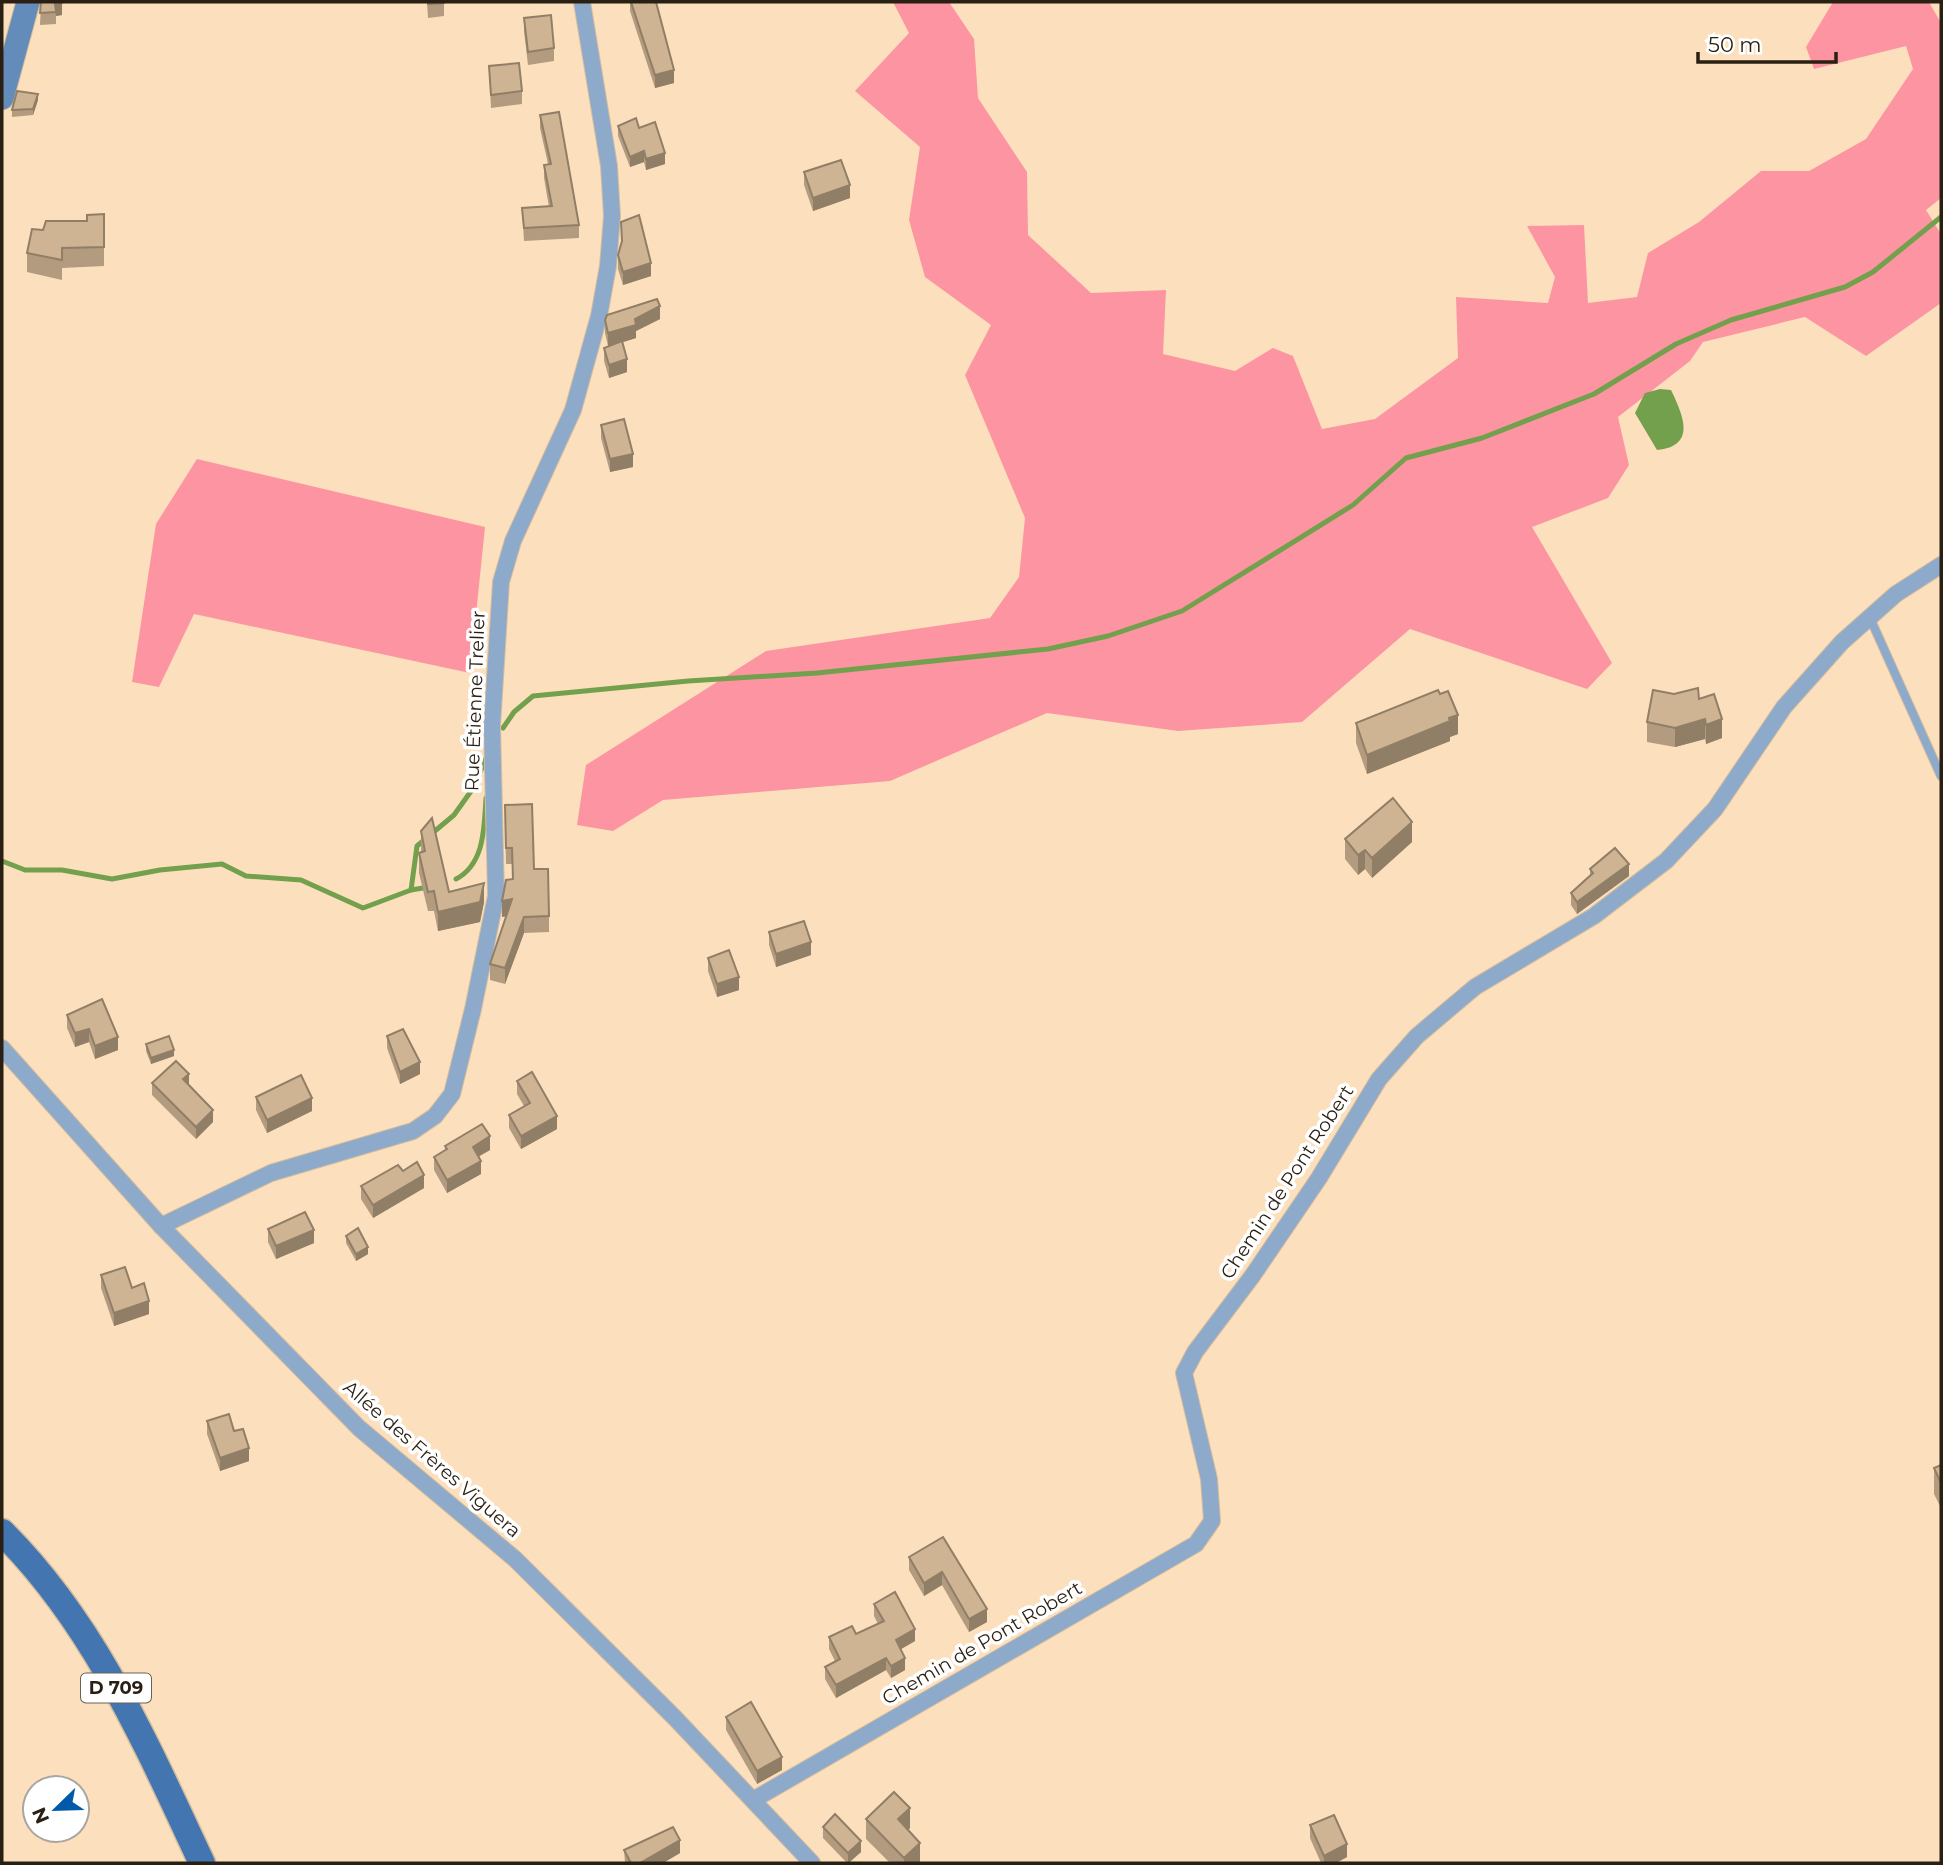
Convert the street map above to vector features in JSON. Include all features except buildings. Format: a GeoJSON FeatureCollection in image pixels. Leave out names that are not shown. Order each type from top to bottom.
{"type":"FeatureCollection","features":[{"type":"Feature","properties":{"kind":"main road","name":"D 709"},"geometry":{"type":"LineString","coordinates":[[2,1532],[34,1563],[83,1630],[138,1727],[202,1863]]}},
{"type":"Feature","properties":{"kind":"street"},"geometry":{"type":"LineString","coordinates":[[2,98],[28,2]]}},
{"type":"Feature","properties":{"kind":"street","name":"Rue Étienne Trelier"},"geometry":{"type":"LineString","coordinates":[[161,1226],[271,1173],[414,1131],[435,1116],[452,1094],[496,896],[492,726],[501,582],[513,541],[573,410],[596,330],[608,266],[612,216],[609,166],[603,111],[582,2]]}},
{"type":"Feature","properties":{"kind":"street","name":"Chemin de Pont Robert"},"geometry":{"type":"LineString","coordinates":[[753,1800],[1196,1544],[1212,1521],[1209,1479],[1184,1373],[1195,1352],[1254,1275],[1319,1178],[1379,1079],[1417,1036],[1475,987],[1594,916],[1666,861],[1715,809],[1784,707],[1842,642],[1896,594],[1941,565]]}},
{"type":"Feature","properties":{"kind":"street","name":"Allée des Frères Viguera"},"geometry":{"type":"LineString","coordinates":[[2,1048],[161,1226],[359,1428],[514,1559],[813,1863]]}},
{"type":"Feature","properties":{"kind":"lane"},"geometry":{"type":"LineString","coordinates":[[1870,618],[1941,776]]}},
{"type":"Feature","properties":{"kind":"shaded area"},"geometry":{"type":"Polygon","coordinates":[[[893,2],[949,2],[974,39],[978,98],[1027,172],[1028,235],[1091,293],[1166,290],[1163,354],[1235,371],[1273,348],[1293,356],[1322,429],[1375,419],[1458,358],[1456,297],[1548,303],[1555,277],[1527,226],[1584,225],[1588,303],[1637,297],[1648,253],[1699,222],[1761,171],[1809,171],[1866,139],[1913,69],[1906,46],[1814,69],[1806,47],[1833,2],[1929,2],[1941,23],[1941,198],[1926,210],[1941,234],[1941,303],[1866,356],[1805,317],[1703,342],[1690,361],[1618,417],[1629,465],[1608,498],[1532,527],[1612,663],[1587,689],[1410,629],[1302,722],[1178,731],[1047,713],[890,781],[663,800],[613,831],[577,825],[586,765],[766,651],[990,618],[1019,577],[1025,518],[965,375],[991,325],[925,277],[909,220],[920,147],[855,91],[909,33],[893,2]]]}},
{"type":"Feature","properties":{"kind":"shaded area"},"geometry":{"type":"Polygon","coordinates":[[[1660,389],[1671,390],[1680,410],[1684,429],[1677,443],[1657,450],[1635,413],[1645,393],[1660,389]]]}},
{"type":"Feature","properties":{"kind":"shaded area"},"geometry":{"type":"Polygon","coordinates":[[[197,459],[485,527],[470,673],[194,614],[159,687],[132,682],[156,524],[197,459]]]}},
{"type":"Feature","properties":{"kind":"waterway"},"geometry":{"type":"LineString","coordinates":[[503,728],[514,712],[533,696],[688,681],[817,673],[1048,649],[1108,636],[1182,611],[1353,505],[1406,458],[1482,438],[1594,394],[1676,344],[1731,320],[1845,287],[1873,272],[1941,217]]}},
{"type":"Feature","properties":{"kind":"waterway"},"geometry":{"type":"LineString","coordinates":[[2,861],[25,870],[62,870],[112,879],[160,870],[222,864],[246,876],[301,880],[363,908],[411,890],[417,846],[454,815],[474,787],[487,756]]}},
{"type":"Feature","properties":{"kind":"waterway"},"geometry":{"type":"LineString","coordinates":[[456,879],[466,872],[478,854],[486,798]]}},
{"type":"Feature","properties":{"kind":"waterway"},"geometry":{"type":"LineString","coordinates":[[411,890],[423,888]]}}]}
